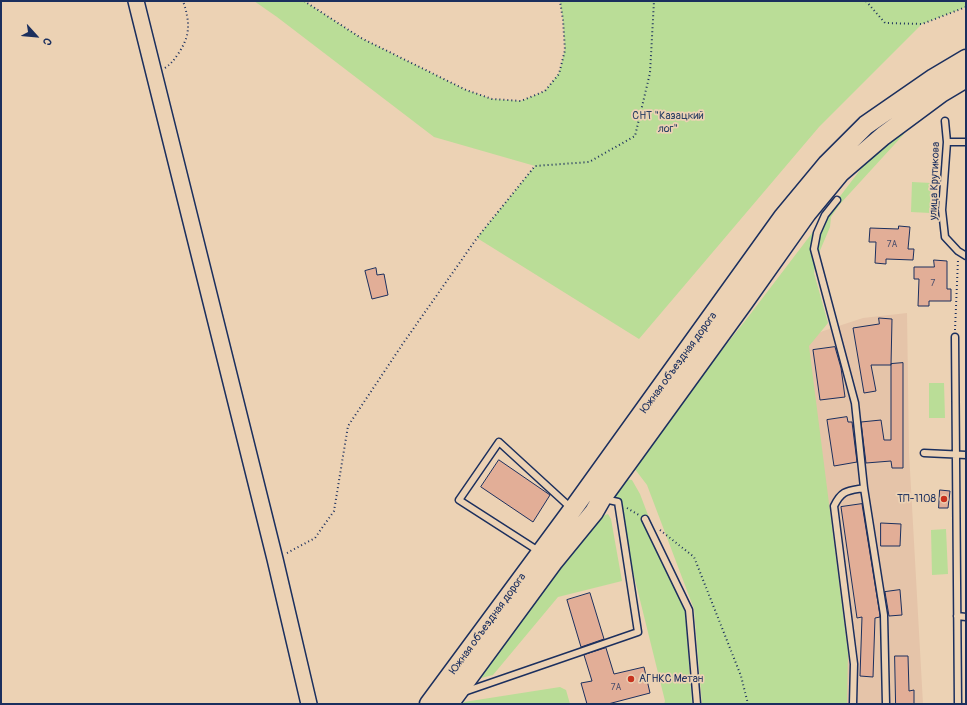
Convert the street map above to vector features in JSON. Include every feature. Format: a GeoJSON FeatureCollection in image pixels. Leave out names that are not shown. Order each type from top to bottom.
{"type":"FeatureCollection","features":[{"type":"Feature","properties":{"kind":"main road","name":"Южная объездная дорога"},"geometry":{"type":"LineString","coordinates":[[452,700],[554,561],[594,512],[600,495],[783,217],[827,164],[866,125],[934,78],[966,59]]}},
{"type":"Feature","properties":{"kind":"main road","name":"Южная объездная дорога"},"geometry":{"type":"LineString","coordinates":[[429,704],[572,509],[600,495],[744,302],[807,213],[840,173],[882,136],[941,93],[966,78]]}},
{"type":"Feature","properties":{"kind":"street"},"geometry":{"type":"LineString","coordinates":[[136,1],[275,559],[309,704]]}},
{"type":"Feature","properties":{"kind":"lane","name":"улица Крутикова"},"geometry":{"type":"LineString","coordinates":[[945,121],[947,142],[942,210],[945,237],[958,251],[966,256]]}},
{"type":"Feature","properties":{"kind":"lane"},"geometry":{"type":"LineString","coordinates":[[947,142],[966,142]]}},
{"type":"Feature","properties":{"kind":"lane"},"geometry":{"type":"LineString","coordinates":[[837,200],[825,215],[817,233],[814,249],[855,403],[864,488],[884,616],[886,704]]}},
{"type":"Feature","properties":{"kind":"lane"},"geometry":{"type":"LineString","coordinates":[[954,337],[958,704]]}},
{"type":"Feature","properties":{"kind":"lane"},"geometry":{"type":"LineString","coordinates":[[540,553],[459,500],[499,442],[572,509]]}},
{"type":"Feature","properties":{"kind":"lane"},"geometry":{"type":"LineString","coordinates":[[924,453],[966,455]]}},
{"type":"Feature","properties":{"kind":"lane"},"geometry":{"type":"LineString","coordinates":[[854,704],[854,664],[834,506],[839,496],[846,491],[864,488]]}},
{"type":"Feature","properties":{"kind":"lane"},"geometry":{"type":"LineString","coordinates":[[452,700],[638,632],[600,495]]}},
{"type":"Feature","properties":{"kind":"lane"},"geometry":{"type":"LineString","coordinates":[[645,519],[689,610],[697,704]]}},
{"type":"Feature","properties":{"kind":"lane"},"geometry":{"type":"LineString","coordinates":[[957,616],[966,617]]}},
{"type":"Feature","properties":{"kind":"path"},"geometry":{"type":"LineString","coordinates":[[155,76],[170,65],[182,48],[188,34],[188,17],[184,1]]}},
{"type":"Feature","properties":{"kind":"path"},"geometry":{"type":"LineString","coordinates":[[304,1],[361,38],[466,90],[492,99],[521,101],[545,91],[559,74],[565,50],[564,20],[560,1]]}},
{"type":"Feature","properties":{"kind":"path"},"geometry":{"type":"LineString","coordinates":[[275,559],[315,538],[334,511],[348,426],[404,342],[477,238],[535,166],[589,162],[635,136],[650,73],[654,1]]}},
{"type":"Feature","properties":{"kind":"path"},"geometry":{"type":"LineString","coordinates":[[866,1],[867,4],[886,23],[922,24],[966,7]]}},
{"type":"Feature","properties":{"kind":"path"},"geometry":{"type":"LineString","coordinates":[[954,337],[958,251]]}},
{"type":"Feature","properties":{"kind":"path"},"geometry":{"type":"LineString","coordinates":[[600,495],[645,519],[694,557],[741,676],[748,704]]}},
{"type":"Feature","properties":{"kind":"shaded area"},"geometry":{"type":"Polygon","coordinates":[[[907,313],[909,452],[923,704],[841,704],[799,339],[863,318],[907,313]]]}},
{"type":"Feature","properties":{"kind":"green space","name":"СНТ \"Казацкий лог\""},"geometry":{"type":"Polygon","coordinates":[[[254,1],[304,1],[361,38],[466,90],[492,99],[521,101],[545,91],[559,73],[565,49],[560,1],[966,1],[966,7],[922,24],[819,127],[639,339],[477,238],[535,166],[434,137],[254,1]]]}},
{"type":"Feature","properties":{"kind":"green space"},"geometry":{"type":"Polygon","coordinates":[[[904,130],[904,134],[840,204],[831,217],[830,227],[816,260],[814,273],[828,323],[809,346],[848,653],[847,704],[702,704],[694,609],[647,485],[631,464],[745,321],[870,157],[904,130]]]}},
{"type":"Feature","properties":{"kind":"green space"},"geometry":{"type":"Polygon","coordinates":[[[912,182],[931,183],[930,213],[911,212],[912,182]]]}},
{"type":"Feature","properties":{"kind":"green space"},"geometry":{"type":"Polygon","coordinates":[[[929,383],[944,383],[945,418],[929,418],[929,383]]]}},
{"type":"Feature","properties":{"kind":"green space"},"geometry":{"type":"Polygon","coordinates":[[[625,479],[632,480],[640,494],[685,612],[692,704],[664,704],[665,701],[613,491],[625,479]]]}},
{"type":"Feature","properties":{"kind":"green space"},"geometry":{"type":"Polygon","coordinates":[[[608,514],[611,519],[622,581],[558,597],[493,675],[477,679],[599,517],[608,514]]]}},
{"type":"Feature","properties":{"kind":"green space"},"geometry":{"type":"Polygon","coordinates":[[[946,529],[948,574],[932,575],[931,530],[946,529]]]}},
{"type":"Feature","properties":{"kind":"green space"},"geometry":{"type":"Polygon","coordinates":[[[560,687],[566,690],[570,704],[462,704],[464,702],[560,687]]]}},
{"type":"Feature","properties":{"kind":"building"},"geometry":{"type":"Polygon","coordinates":[[[899,226],[910,227],[908,249],[914,249],[913,260],[886,259],[886,264],[875,263],[876,242],[869,242],[870,228],[898,229],[899,226]]]}},
{"type":"Feature","properties":{"kind":"building"},"geometry":{"type":"Polygon","coordinates":[[[934,260],[947,261],[947,289],[951,289],[951,301],[929,301],[929,306],[918,306],[919,279],[914,279],[914,267],[934,267],[934,260]]]}},
{"type":"Feature","properties":{"kind":"building"},"geometry":{"type":"Polygon","coordinates":[[[376,268],[377,275],[384,274],[388,295],[372,299],[365,271],[376,268]]]}},
{"type":"Feature","properties":{"kind":"building"},"geometry":{"type":"Polygon","coordinates":[[[879,318],[892,319],[891,365],[871,365],[876,391],[864,393],[853,328],[879,324],[879,318]]]}},
{"type":"Feature","properties":{"kind":"building"},"geometry":{"type":"Polygon","coordinates":[[[835,347],[841,368],[845,397],[820,400],[813,350],[835,347]]]}},
{"type":"Feature","properties":{"kind":"building"},"geometry":{"type":"Polygon","coordinates":[[[903,363],[903,468],[892,468],[891,461],[866,463],[861,422],[881,420],[884,440],[891,440],[891,364],[903,363]]]}},
{"type":"Feature","properties":{"kind":"building"},"geometry":{"type":"Polygon","coordinates":[[[847,417],[848,422],[852,422],[857,462],[834,466],[827,420],[847,417]]]}},
{"type":"Feature","properties":{"kind":"building"},"geometry":{"type":"Polygon","coordinates":[[[499,460],[550,495],[533,522],[481,487],[499,460]]]}},
{"type":"Feature","properties":{"kind":"building","name":"ТП-1108"},"geometry":{"type":"Polygon","coordinates":[[[940,490],[950,491],[948,508],[939,508],[940,490]]]}},
{"type":"Feature","properties":{"kind":"building"},"geometry":{"type":"Polygon","coordinates":[[[862,504],[880,615],[880,617],[875,618],[873,677],[860,676],[862,617],[857,618],[841,507],[862,504]]]}},
{"type":"Feature","properties":{"kind":"building"},"geometry":{"type":"Polygon","coordinates":[[[881,523],[901,524],[900,546],[881,546],[881,523]]]}},
{"type":"Feature","properties":{"kind":"building"},"geometry":{"type":"Polygon","coordinates":[[[900,590],[902,615],[889,616],[885,592],[900,590]]]}},
{"type":"Feature","properties":{"kind":"building"},"geometry":{"type":"Polygon","coordinates":[[[590,593],[604,639],[581,647],[567,600],[590,593]]]}},
{"type":"Feature","properties":{"kind":"building"},"geometry":{"type":"Polygon","coordinates":[[[606,648],[614,674],[644,667],[650,693],[608,704],[587,704],[581,683],[592,681],[584,655],[606,648]]]}},
{"type":"Feature","properties":{"kind":"building"},"geometry":{"type":"Polygon","coordinates":[[[895,656],[908,656],[909,691],[914,690],[914,704],[896,704],[895,656]]]}},
{"type":"Feature","properties":{"kind":"place","name":"ТП-1108"},"geometry":{"type":"Point","coordinates":[944,499]}},
{"type":"Feature","properties":{"kind":"place","name":"АГНКС Метан"},"geometry":{"type":"Point","coordinates":[631,679]}}]}
